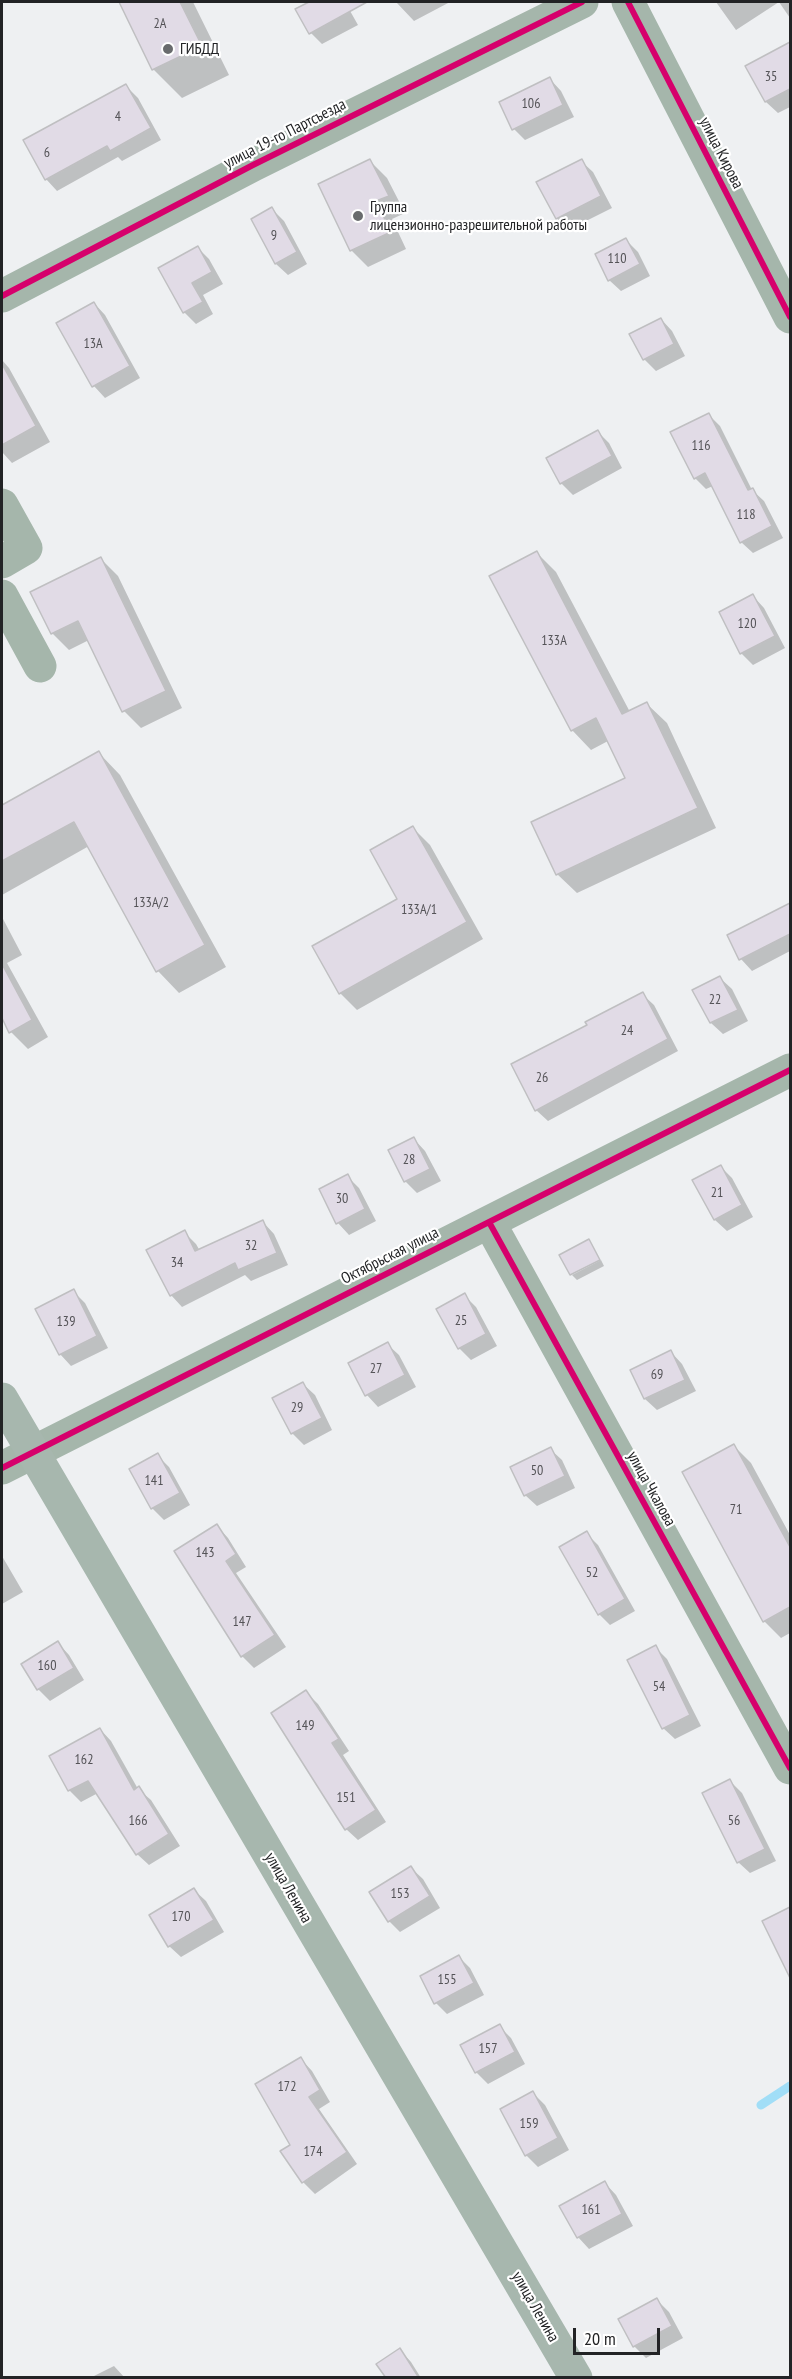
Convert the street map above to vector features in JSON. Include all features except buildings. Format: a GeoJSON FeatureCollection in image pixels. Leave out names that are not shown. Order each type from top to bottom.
{"type":"FeatureCollection","features":[{"type":"Feature","properties":{"kind":"main road","name":"улица Ленина"},"geometry":{"type":"LineString","coordinates":[[2,1399],[576,2378]]}},
{"type":"Feature","properties":{"kind":"street","name":"улица 19-го Партсъезда"},"geometry":{"type":"LineString","coordinates":[[2,296],[263,159],[582,2]]}},
{"type":"Feature","properties":{"kind":"street","name":"улица Кирова"},"geometry":{"type":"LineString","coordinates":[[628,2],[790,317]]}},
{"type":"Feature","properties":{"kind":"street"},"geometry":{"type":"LineString","coordinates":[[2,505],[26,548],[2,562]]}},
{"type":"Feature","properties":{"kind":"street"},"geometry":{"type":"LineString","coordinates":[[2,596],[40,666]]}},
{"type":"Feature","properties":{"kind":"street","name":"Октябрьская улица"},"geometry":{"type":"LineString","coordinates":[[2,1468],[790,1071]]}},
{"type":"Feature","properties":{"kind":"street","name":"улица Чкалова"},"geometry":{"type":"LineString","coordinates":[[489,1222],[790,1768]]}},
{"type":"Feature","properties":{"kind":"waterway"},"geometry":{"type":"LineString","coordinates":[[761,2105],[790,2086]]}},
{"type":"Feature","properties":{"kind":"cycle path"},"geometry":{"type":"LineString","coordinates":[[2,296],[253,165],[582,2]]}},
{"type":"Feature","properties":{"kind":"cycle path"},"geometry":{"type":"LineString","coordinates":[[628,2],[790,317]]}},
{"type":"Feature","properties":{"kind":"cycle path"},"geometry":{"type":"LineString","coordinates":[[2,1468],[790,1070]]}},
{"type":"Feature","properties":{"kind":"cycle path"},"geometry":{"type":"LineString","coordinates":[[489,1222],[790,1768]]}},
{"type":"Feature","properties":{"kind":"place","name":"ГИБДД"},"geometry":{"type":"Point","coordinates":[168,49]}},
{"type":"Feature","properties":{"kind":"place","name":"Группа лицензионно-разрешительной работы"},"geometry":{"type":"Point","coordinates":[358,216]}}]}
